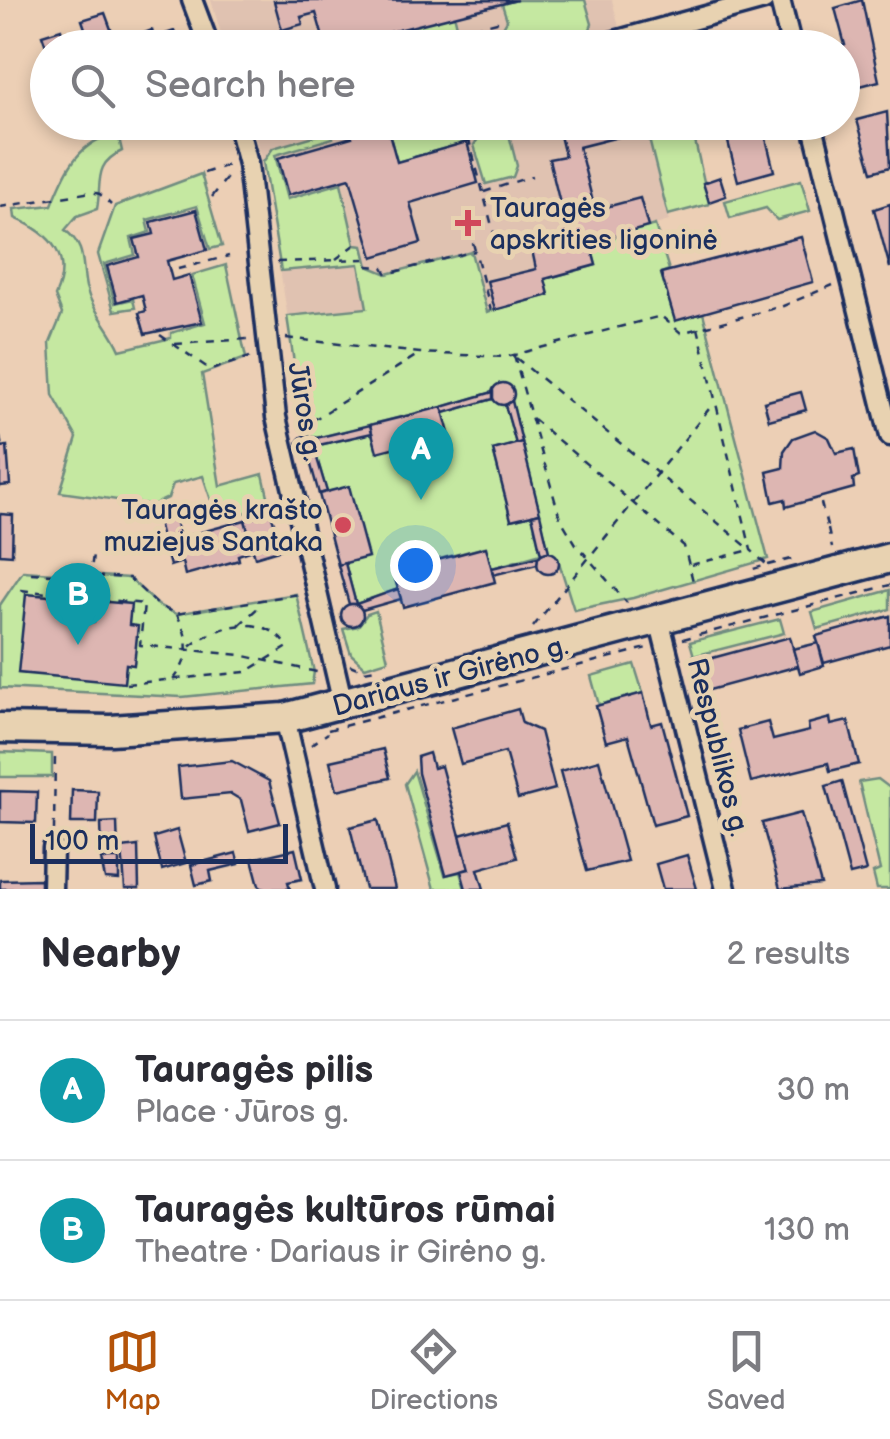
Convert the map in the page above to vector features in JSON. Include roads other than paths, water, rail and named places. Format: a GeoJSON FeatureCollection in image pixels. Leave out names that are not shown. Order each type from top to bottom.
{"type":"FeatureCollection","features":[{"type":"Feature","properties":{"kind":"highway","name":"Dariaus ir Girėno g."},"geometry":{"type":"LineString","coordinates":[[0,728],[112,730],[286,718],[890,558]]}},
{"type":"Feature","properties":{"kind":"street"},"geometry":{"type":"LineString","coordinates":[[192,0],[203,30]]}},
{"type":"Feature","properties":{"kind":"street"},"geometry":{"type":"LineString","coordinates":[[655,30],[764,0]]}},
{"type":"Feature","properties":{"kind":"street"},"geometry":{"type":"LineString","coordinates":[[780,0],[788,30]]}},
{"type":"Feature","properties":{"kind":"street","name":"Jūros g."},"geometry":{"type":"LineString","coordinates":[[241,140],[248,164],[282,453],[343,704]]}},
{"type":"Feature","properties":{"kind":"street"},"geometry":{"type":"LineString","coordinates":[[817,140],[890,436]]}},
{"type":"Feature","properties":{"kind":"street","name":"Respublikos g."},"geometry":{"type":"LineString","coordinates":[[646,622],[726,889]]}},
{"type":"Feature","properties":{"kind":"street"},"geometry":{"type":"LineString","coordinates":[[286,718],[325,889]]}},
{"type":"Feature","properties":{"kind":"street"},"geometry":{"type":"LineString","coordinates":[[52,889],[53,848]]}},
{"type":"Feature","properties":{"kind":"place","name":"Tauragės apskrities ligoninė"},"geometry":{"type":"Point","coordinates":[468,223]}},
{"type":"Feature","properties":{"kind":"place","name":"Tauragės pilis"},"geometry":{"type":"Point","coordinates":[421,500]}},
{"type":"Feature","properties":{"kind":"place","name":"Tauragės krašto muziejus Santaka"},"geometry":{"type":"Point","coordinates":[343,525]}},
{"type":"Feature","properties":{"kind":"place","name":"Tauragės kultūros rūmai"},"geometry":{"type":"Point","coordinates":[78,645]}}]}
